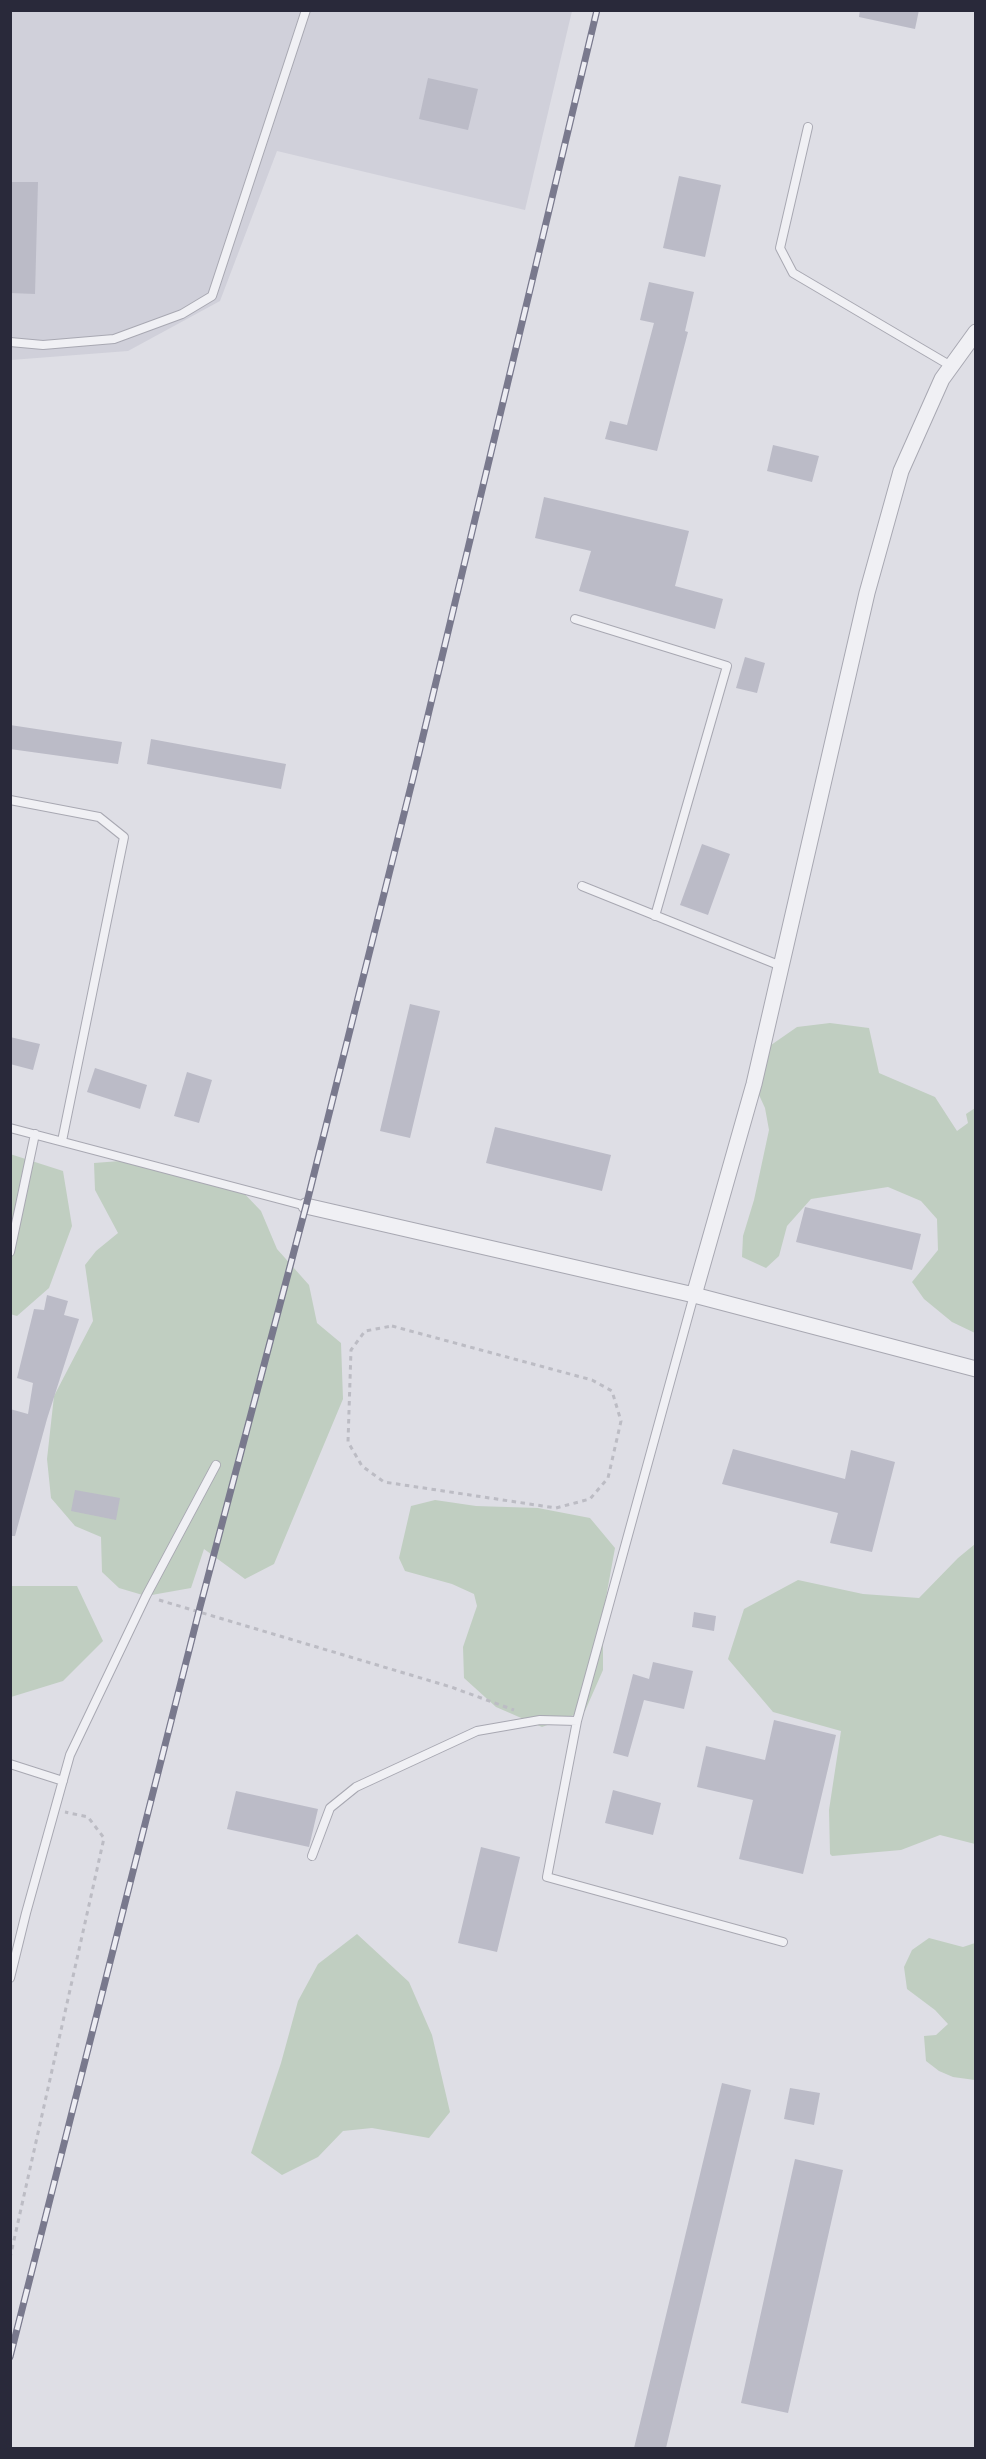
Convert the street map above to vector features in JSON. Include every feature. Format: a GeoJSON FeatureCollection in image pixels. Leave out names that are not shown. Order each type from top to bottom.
{"type":"FeatureCollection","features":[{"type":"Feature","properties":{"kind":"street"},"geometry":{"type":"LineString","coordinates":[[694,1295],[754,1084],[867,593],[901,471],[942,379],[975,332]]}},
{"type":"Feature","properties":{"kind":"street"},"geometry":{"type":"LineString","coordinates":[[306,1206],[694,1295],[975,1369]]}},
{"type":"Feature","properties":{"kind":"lane"},"geometry":{"type":"LineString","coordinates":[[10,342],[43,345],[114,339],[182,314],[212,296],[306,10]]}},
{"type":"Feature","properties":{"kind":"lane"},"geometry":{"type":"LineString","coordinates":[[808,127],[780,248],[793,273],[951,366]]}},
{"type":"Feature","properties":{"kind":"lane"},"geometry":{"type":"LineString","coordinates":[[575,619],[728,666],[655,916]]}},
{"type":"Feature","properties":{"kind":"lane"},"geometry":{"type":"LineString","coordinates":[[10,800],[99,817],[124,837],[62,1141]]}},
{"type":"Feature","properties":{"kind":"lane"},"geometry":{"type":"LineString","coordinates":[[582,886],[781,966]]}},
{"type":"Feature","properties":{"kind":"lane"},"geometry":{"type":"LineString","coordinates":[[10,1128],[306,1206]]}},
{"type":"Feature","properties":{"kind":"lane"},"geometry":{"type":"LineString","coordinates":[[10,1252],[34,1134]]}},
{"type":"Feature","properties":{"kind":"lane"},"geometry":{"type":"LineString","coordinates":[[694,1295],[577,1721],[547,1877],[783,1942]]}},
{"type":"Feature","properties":{"kind":"lane"},"geometry":{"type":"LineString","coordinates":[[10,1978],[70,1755],[146,1596],[216,1465]]}},
{"type":"Feature","properties":{"kind":"lane"},"geometry":{"type":"LineString","coordinates":[[312,1856],[330,1809],[356,1787],[477,1731],[540,1720],[577,1721]]}},
{"type":"Feature","properties":{"kind":"lane"},"geometry":{"type":"LineString","coordinates":[[10,1764],[63,1781]]}},
{"type":"Feature","properties":{"kind":"path"},"geometry":{"type":"LineString","coordinates":[[392,1326],[592,1380],[612,1391],[621,1421],[608,1478],[590,1499],[556,1508],[384,1482],[362,1466],[348,1442],[351,1350],[365,1331],[392,1326]]}},
{"type":"Feature","properties":{"kind":"path"},"geometry":{"type":"LineString","coordinates":[[146,1596],[451,1687],[540,1720]]}},
{"type":"Feature","properties":{"kind":"path"},"geometry":{"type":"LineString","coordinates":[[10,2258],[104,1838],[88,1817],[55,1810]]}},
{"type":"Feature","properties":{"kind":"shaded area"},"geometry":{"type":"Polygon","coordinates":[[[11,11],[572,11],[525,210],[277,151],[220,301],[128,351],[11,360],[11,11]]]}},
{"type":"Feature","properties":{"kind":"green space"},"geometry":{"type":"Polygon","coordinates":[[[830,1023],[869,1028],[879,1073],[935,1097],[957,1131],[968,1123],[966,1114],[975,1108],[975,1333],[952,1322],[924,1299],[912,1282],[938,1250],[937,1219],[921,1201],[888,1187],[811,1199],[787,1226],[779,1256],[766,1268],[742,1257],[743,1236],[754,1200],[769,1130],[765,1108],[754,1084],[761,1052],[797,1027],[830,1023]]]}},
{"type":"Feature","properties":{"kind":"green space"},"geometry":{"type":"Polygon","coordinates":[[[10,1154],[63,1171],[72,1226],[49,1288],[17,1316],[10,1314],[10,1154]]]}},
{"type":"Feature","properties":{"kind":"green space"},"geometry":{"type":"Polygon","coordinates":[[[133,1160],[239,1188],[261,1211],[277,1249],[309,1285],[317,1323],[341,1343],[343,1399],[274,1564],[245,1579],[204,1549],[191,1588],[146,1596],[119,1588],[102,1572],[101,1537],[75,1526],[51,1498],[47,1459],[54,1396],[93,1321],[85,1265],[96,1251],[118,1233],[95,1190],[94,1163],[133,1160]]]}},
{"type":"Feature","properties":{"kind":"green space"},"geometry":{"type":"Polygon","coordinates":[[[435,1500],[476,1506],[538,1508],[590,1518],[615,1548],[603,1614],[603,1670],[585,1711],[542,1727],[496,1707],[464,1678],[463,1647],[477,1606],[474,1594],[452,1584],[405,1571],[399,1558],[411,1506],[435,1500]]]}},
{"type":"Feature","properties":{"kind":"green space"},"geometry":{"type":"Polygon","coordinates":[[[975,1544],[975,1844],[940,1835],[901,1850],[832,1856],[830,1854],[829,1810],[841,1731],[773,1712],[728,1659],[744,1609],[798,1580],[863,1594],[919,1598],[975,1544]]]}},
{"type":"Feature","properties":{"kind":"green space"},"geometry":{"type":"Polygon","coordinates":[[[11,1586],[77,1586],[103,1641],[63,1681],[11,1697],[11,1586]]]}},
{"type":"Feature","properties":{"kind":"green space"},"geometry":{"type":"Polygon","coordinates":[[[357,1934],[409,1982],[432,2035],[450,2112],[429,2138],[372,2128],[343,2131],[318,2157],[282,2175],[251,2153],[281,2063],[298,2001],[318,1964],[357,1934]]]}},
{"type":"Feature","properties":{"kind":"green space"},"geometry":{"type":"Polygon","coordinates":[[[929,1938],[963,1947],[975,1943],[975,2080],[953,2077],[939,2071],[926,2061],[924,2036],[936,2035],[948,2024],[935,2010],[907,1989],[904,1967],[912,1950],[929,1938]]]}},
{"type":"Feature","properties":{"kind":"building"},"geometry":{"type":"Polygon","coordinates":[[[860,10],[919,10],[915,29],[859,17],[860,10]]]}},
{"type":"Feature","properties":{"kind":"building"},"geometry":{"type":"Polygon","coordinates":[[[428,78],[478,89],[468,130],[419,119],[428,78]]]}},
{"type":"Feature","properties":{"kind":"building"},"geometry":{"type":"Polygon","coordinates":[[[679,176],[721,185],[705,257],[663,248],[679,176]]]}},
{"type":"Feature","properties":{"kind":"building"},"geometry":{"type":"Polygon","coordinates":[[[10,182],[38,182],[35,294],[10,293],[10,182]]]}},
{"type":"Feature","properties":{"kind":"building"},"geometry":{"type":"Polygon","coordinates":[[[649,282],[694,292],[685,331],[688,332],[657,451],[605,439],[610,421],[627,425],[654,323],[640,320],[649,282]]]}},
{"type":"Feature","properties":{"kind":"building"},"geometry":{"type":"Polygon","coordinates":[[[773,445],[819,456],[812,482],[767,471],[773,445]]]}},
{"type":"Feature","properties":{"kind":"building"},"geometry":{"type":"Polygon","coordinates":[[[544,497],[689,531],[675,586],[723,599],[715,629],[579,591],[591,551],[535,538],[544,497]]]}},
{"type":"Feature","properties":{"kind":"building"},"geometry":{"type":"Polygon","coordinates":[[[745,657],[765,663],[757,693],[736,688],[745,657]]]}},
{"type":"Feature","properties":{"kind":"building"},"geometry":{"type":"Polygon","coordinates":[[[10,725],[122,742],[118,764],[10,749],[10,725]]]}},
{"type":"Feature","properties":{"kind":"building"},"geometry":{"type":"Polygon","coordinates":[[[151,739],[286,764],[281,789],[147,764],[151,739]]]}},
{"type":"Feature","properties":{"kind":"building"},"geometry":{"type":"Polygon","coordinates":[[[702,844],[730,854],[708,915],[680,905],[702,844]]]}},
{"type":"Feature","properties":{"kind":"building"},"geometry":{"type":"Polygon","coordinates":[[[410,1004],[440,1011],[410,1138],[380,1131],[410,1004]]]}},
{"type":"Feature","properties":{"kind":"building"},"geometry":{"type":"Polygon","coordinates":[[[10,1037],[40,1044],[33,1070],[10,1064],[10,1037]]]}},
{"type":"Feature","properties":{"kind":"building"},"geometry":{"type":"Polygon","coordinates":[[[95,1068],[147,1085],[140,1109],[87,1092],[95,1068]]]}},
{"type":"Feature","properties":{"kind":"building"},"geometry":{"type":"Polygon","coordinates":[[[187,1072],[212,1080],[199,1123],[174,1116],[187,1072]]]}},
{"type":"Feature","properties":{"kind":"building"},"geometry":{"type":"Polygon","coordinates":[[[495,1127],[611,1155],[602,1191],[486,1163],[495,1127]]]}},
{"type":"Feature","properties":{"kind":"building"},"geometry":{"type":"Polygon","coordinates":[[[805,1207],[921,1234],[912,1270],[796,1242],[805,1207]]]}},
{"type":"Feature","properties":{"kind":"building"},"geometry":{"type":"Polygon","coordinates":[[[47,1295],[68,1301],[64,1315],[79,1319],[47,1419],[15,1536],[10,1536],[10,1409],[28,1414],[33,1383],[17,1378],[34,1309],[44,1310],[47,1295]]]}},
{"type":"Feature","properties":{"kind":"building"},"geometry":{"type":"Polygon","coordinates":[[[733,1449],[845,1479],[851,1450],[895,1462],[872,1552],[830,1543],[838,1513],[722,1484],[733,1449]]]}},
{"type":"Feature","properties":{"kind":"building"},"geometry":{"type":"Polygon","coordinates":[[[75,1490],[120,1498],[116,1520],[71,1511],[75,1490]]]}},
{"type":"Feature","properties":{"kind":"building"},"geometry":{"type":"Polygon","coordinates":[[[694,1612],[716,1616],[714,1631],[692,1627],[694,1612]]]}},
{"type":"Feature","properties":{"kind":"building"},"geometry":{"type":"Polygon","coordinates":[[[653,1662],[693,1671],[684,1709],[644,1700],[628,1757],[613,1753],[633,1674],[649,1679],[653,1662]]]}},
{"type":"Feature","properties":{"kind":"building"},"geometry":{"type":"Polygon","coordinates":[[[774,1720],[836,1735],[803,1874],[739,1859],[753,1800],[697,1787],[706,1746],[765,1760],[774,1720]]]}},
{"type":"Feature","properties":{"kind":"building"},"geometry":{"type":"Polygon","coordinates":[[[613,1790],[661,1803],[653,1835],[605,1823],[613,1790]]]}},
{"type":"Feature","properties":{"kind":"building"},"geometry":{"type":"Polygon","coordinates":[[[236,1791],[318,1809],[309,1847],[227,1829],[236,1791]]]}},
{"type":"Feature","properties":{"kind":"building"},"geometry":{"type":"Polygon","coordinates":[[[481,1847],[520,1857],[497,1952],[458,1943],[481,1847]]]}},
{"type":"Feature","properties":{"kind":"building"},"geometry":{"type":"Polygon","coordinates":[[[722,2083],[751,2090],[666,2448],[634,2448],[722,2083]]]}},
{"type":"Feature","properties":{"kind":"building"},"geometry":{"type":"Polygon","coordinates":[[[790,2088],[820,2093],[814,2125],[784,2119],[790,2088]]]}},
{"type":"Feature","properties":{"kind":"building"},"geometry":{"type":"Polygon","coordinates":[[[795,2159],[843,2170],[788,2413],[741,2403],[795,2159]]]}},
{"type":"Feature","properties":{"kind":"railway"},"geometry":{"type":"LineString","coordinates":[[10,2357],[200,1607],[306,1206],[413,778],[597,10]]}}]}
